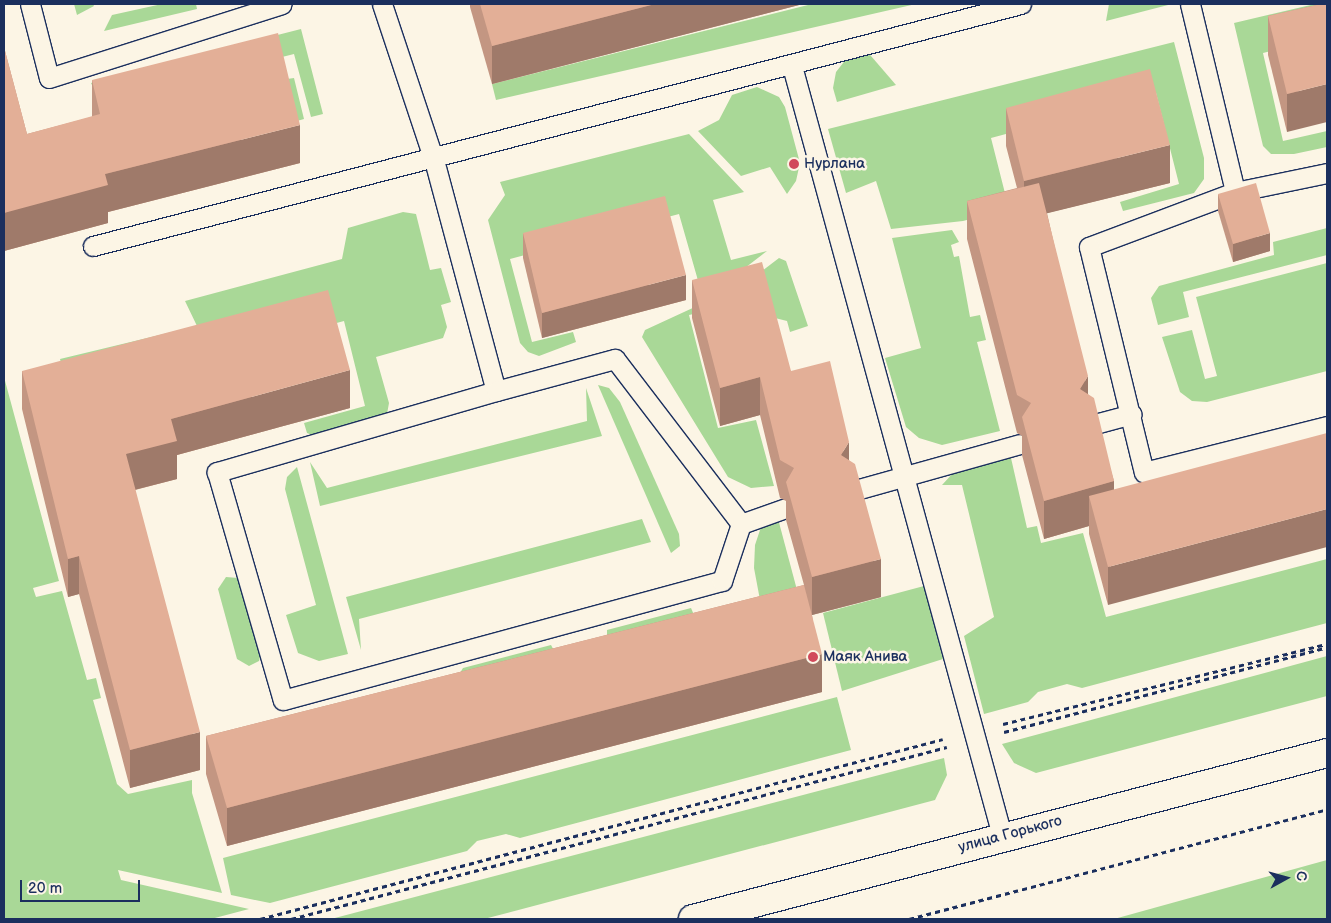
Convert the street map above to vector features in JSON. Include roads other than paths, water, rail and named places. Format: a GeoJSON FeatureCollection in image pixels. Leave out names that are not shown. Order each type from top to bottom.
{"type":"FeatureCollection","features":[{"type":"Feature","properties":{"kind":"main road","name":"улица Горького"},"geometry":{"type":"LineString","coordinates":[[693,919],[1002,836],[1327,753]]}},
{"type":"Feature","properties":{"kind":"lane"},"geometry":{"type":"LineString","coordinates":[[30,4],[48,78],[282,4]]}},
{"type":"Feature","properties":{"kind":"lane"},"geometry":{"type":"LineString","coordinates":[[382,4],[434,160],[496,392]]}},
{"type":"Feature","properties":{"kind":"lane"},"geometry":{"type":"LineString","coordinates":[[93,246],[434,160],[1021,4]]}},
{"type":"Feature","properties":{"kind":"lane"},"geometry":{"type":"LineString","coordinates":[[1190,4],[1235,192]]}},
{"type":"Feature","properties":{"kind":"lane"},"geometry":{"type":"LineString","coordinates":[[792,66],[1002,836]]}},
{"type":"Feature","properties":{"kind":"lane"},"geometry":{"type":"LineString","coordinates":[[1327,173],[1235,192],[1089,247],[1132,414],[1144,472],[1327,426]]}},
{"type":"Feature","properties":{"kind":"lane"},"geometry":{"type":"LineString","coordinates":[[615,359],[741,524],[722,581],[283,700],[217,472],[615,359]]}},
{"type":"Feature","properties":{"kind":"lane"},"geometry":{"type":"LineString","coordinates":[[1091,425],[1132,414]]}},
{"type":"Feature","properties":{"kind":"lane"},"geometry":{"type":"LineString","coordinates":[[852,491],[1020,444]]}},
{"type":"Feature","properties":{"kind":"lane"},"geometry":{"type":"LineString","coordinates":[[741,524],[783,509]]}},
{"type":"Feature","properties":{"kind":"place","name":"Нурлана"},"geometry":{"type":"Point","coordinates":[794,164]}},
{"type":"Feature","properties":{"kind":"place","name":"Маяк Анива"},"geometry":{"type":"Point","coordinates":[813,657]}}]}
